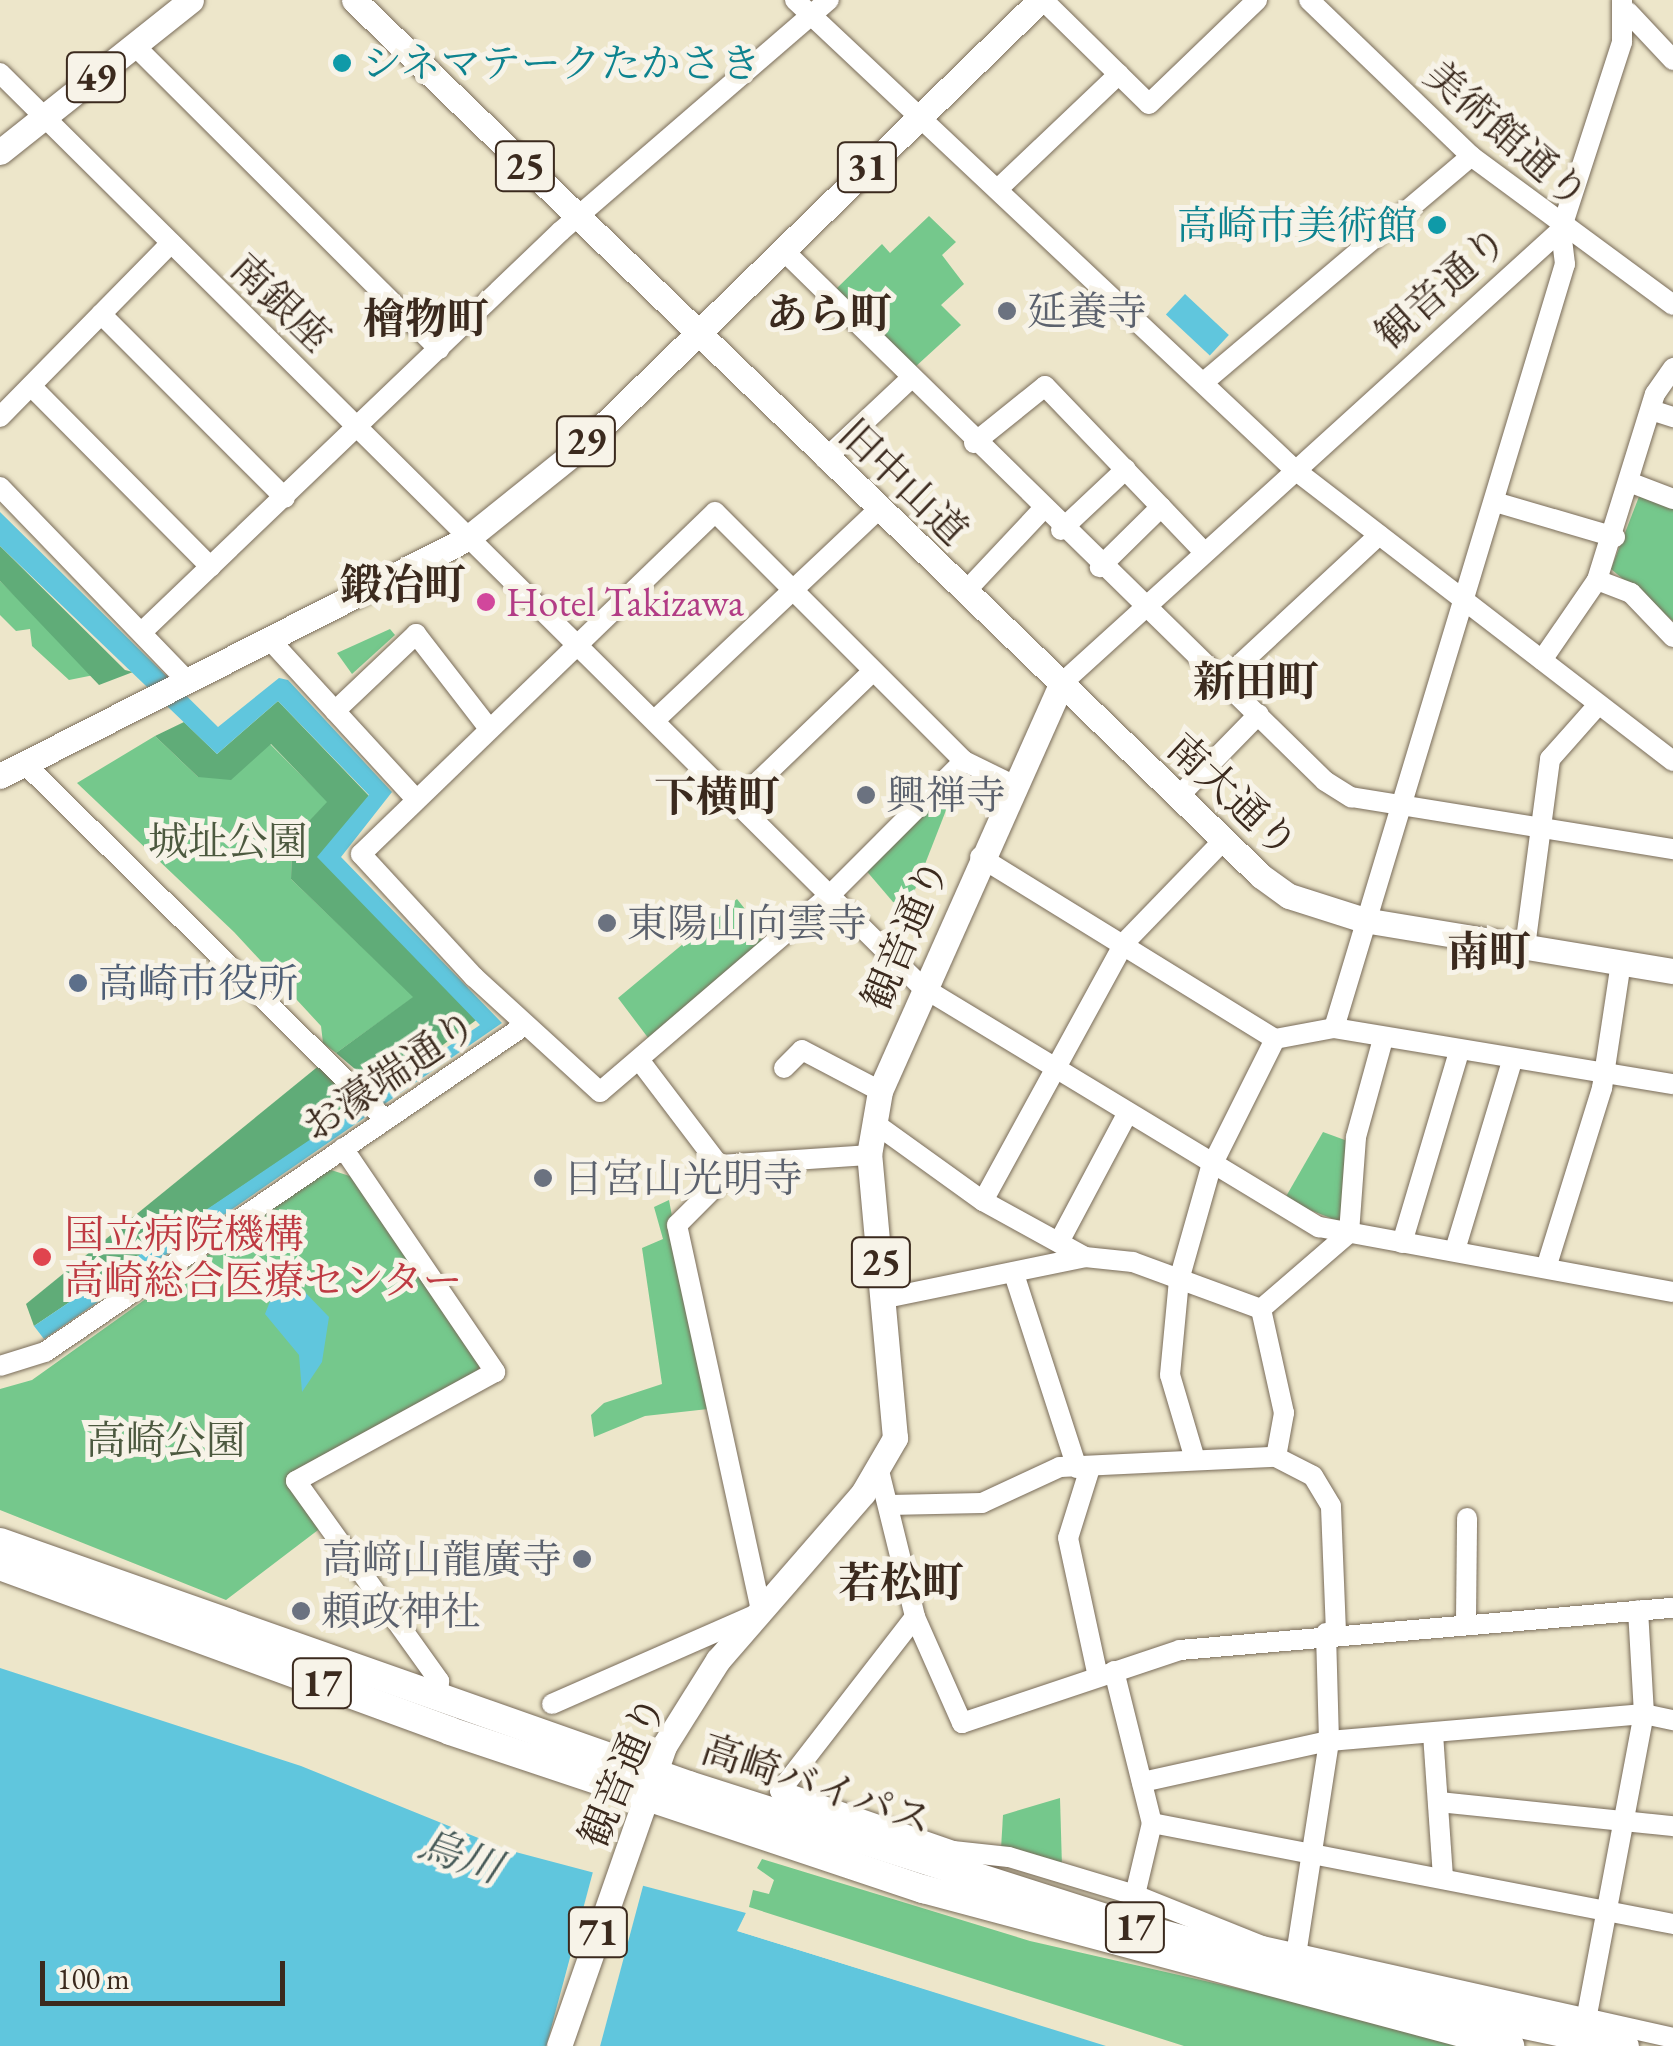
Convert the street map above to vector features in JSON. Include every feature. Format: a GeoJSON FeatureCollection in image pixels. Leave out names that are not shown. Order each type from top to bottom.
{"type":"FeatureCollection","features":[{"type":"Feature","properties":{"kind":"highway","name":"高崎バイパス"},"geometry":{"type":"LineString","coordinates":[[0,1538],[438,1699],[646,1796],[934,1864],[1245,1960],[1625,2046]]}},
{"type":"Feature","properties":{"kind":"highway","name":"高崎バイパス"},"geometry":{"type":"LineString","coordinates":[[0,1566],[646,1796],[1085,1937],[1510,2046]]}},
{"type":"Feature","properties":{"kind":"highway"},"geometry":{"type":"LineString","coordinates":[[934,1864],[1003,1869],[1212,1929]]}},
{"type":"Feature","properties":{"kind":"main road","name":"49"},"geometry":{"type":"LineString","coordinates":[[0,152],[191,0]]}},
{"type":"Feature","properties":{"kind":"main road","name":"25"},"geometry":{"type":"LineString","coordinates":[[354,0],[694,334]]}},
{"type":"Feature","properties":{"kind":"main road","name":"31"},"geometry":{"type":"LineString","coordinates":[[694,334],[1041,0]]}},
{"type":"Feature","properties":{"kind":"main road","name":"旧中山道"},"geometry":{"type":"LineString","coordinates":[[694,334],[1061,684]]}},
{"type":"Feature","properties":{"kind":"main road","name":"29"},"geometry":{"type":"LineString","coordinates":[[0,776],[27,766],[468,538],[580,448],[694,334]]}},
{"type":"Feature","properties":{"kind":"main road","name":"観音通り"},"geometry":{"type":"LineString","coordinates":[[559,2046],[646,1796],[692,1699],[756,1611],[879,1471],[895,1438],[886,1298],[868,1156],[873,1122],[880,1091],[922,986],[1061,684]]}},
{"type":"Feature","properties":{"kind":"main road","name":"南大通り"},"geometry":{"type":"LineString","coordinates":[[1061,684],[1223,842],[1289,896],[1364,920],[1673,971]]}},
{"type":"Feature","properties":{"kind":"street"},"geometry":{"type":"LineString","coordinates":[[795,0],[1000,187],[1295,470],[1598,705],[1671,756]]}},
{"type":"Feature","properties":{"kind":"street"},"geometry":{"type":"LineString","coordinates":[[144,630],[359,428],[438,348],[829,0]]}},
{"type":"Feature","properties":{"kind":"street"},"geometry":{"type":"LineString","coordinates":[[1041,0],[1150,104],[1256,0]]}},
{"type":"Feature","properties":{"kind":"street","name":"美術館通り"},"geometry":{"type":"LineString","coordinates":[[1308,0],[1471,156],[1561,230],[1673,305]]}},
{"type":"Feature","properties":{"kind":"street"},"geometry":{"type":"LineString","coordinates":[[1625,6],[1673,60]]}},
{"type":"Feature","properties":{"kind":"street","name":"観音通り"},"geometry":{"type":"LineString","coordinates":[[1061,684],[1561,230],[1625,6]]}},
{"type":"Feature","properties":{"kind":"street"},"geometry":{"type":"LineString","coordinates":[[136,47],[438,348]]}},
{"type":"Feature","properties":{"kind":"street","name":"南銀座"},"geometry":{"type":"LineString","coordinates":[[0,73],[922,986],[1293,1217],[1349,1234],[1672,1288]]}},
{"type":"Feature","properties":{"kind":"street"},"geometry":{"type":"LineString","coordinates":[[1000,187],[1119,74]]}},
{"type":"Feature","properties":{"kind":"street"},"geometry":{"type":"LineString","coordinates":[[1204,382],[1471,156]]}},
{"type":"Feature","properties":{"kind":"street"},"geometry":{"type":"LineString","coordinates":[[1334,1028],[1394,806],[1465,601],[1565,264],[1561,230]]}},
{"type":"Feature","properties":{"kind":"street"},"geometry":{"type":"LineString","coordinates":[[0,417],[171,243]]}},
{"type":"Feature","properties":{"kind":"street"},"geometry":{"type":"LineString","coordinates":[[782,249],[1062,530],[1325,780],[1351,797],[1394,806],[1673,849]]}},
{"type":"Feature","properties":{"kind":"street"},"geometry":{"type":"LineString","coordinates":[[101,314],[284,498]]}},
{"type":"Feature","properties":{"kind":"street"},"geometry":{"type":"LineString","coordinates":[[1542,660],[1597,580],[1615,536],[1651,410],[1673,368]]}},
{"type":"Feature","properties":{"kind":"street"},"geometry":{"type":"LineString","coordinates":[[824,459],[909,380]]}},
{"type":"Feature","properties":{"kind":"street"},"geometry":{"type":"LineString","coordinates":[[31,386],[211,567]]}},
{"type":"Feature","properties":{"kind":"street"},"geometry":{"type":"LineString","coordinates":[[974,443],[1045,386],[1204,552]]}},
{"type":"Feature","properties":{"kind":"street"},"geometry":{"type":"LineString","coordinates":[[1651,410],[1673,417]]}},
{"type":"Feature","properties":{"kind":"street"},"geometry":{"type":"LineString","coordinates":[[1062,530],[1126,469]]}},
{"type":"Feature","properties":{"kind":"street"},"geometry":{"type":"LineString","coordinates":[[1629,482],[1673,499]]}},
{"type":"Feature","properties":{"kind":"street"},"geometry":{"type":"LineString","coordinates":[[0,488],[144,630],[188,682]]}},
{"type":"Feature","properties":{"kind":"street"},"geometry":{"type":"LineString","coordinates":[[1494,502],[1615,536]]}},
{"type":"Feature","properties":{"kind":"street"},"geometry":{"type":"LineString","coordinates":[[1100,567],[1161,506]]}},
{"type":"Feature","properties":{"kind":"street"},"geometry":{"type":"LineString","coordinates":[[656,720],[789,590],[878,510]]}},
{"type":"Feature","properties":{"kind":"street"},"geometry":{"type":"LineString","coordinates":[[965,592],[1042,510]]}},
{"type":"Feature","properties":{"kind":"street"},"geometry":{"type":"LineString","coordinates":[[271,640],[414,797],[574,641],[715,512],[964,761],[1012,784]]}},
{"type":"Feature","properties":{"kind":"street"},"geometry":{"type":"LineString","coordinates":[[1223,680],[1378,536]]}},
{"type":"Feature","properties":{"kind":"street"},"geometry":{"type":"LineString","coordinates":[[1597,580],[1631,592],[1673,637]]}},
{"type":"Feature","properties":{"kind":"street"},"geometry":{"type":"LineString","coordinates":[[335,711],[416,634],[487,726]]}},
{"type":"Feature","properties":{"kind":"street"},"geometry":{"type":"LineString","coordinates":[[738,802],[872,672]]}},
{"type":"Feature","properties":{"kind":"street"},"geometry":{"type":"LineString","coordinates":[[1525,947],[1550,759],[1598,705]]}},
{"type":"Feature","properties":{"kind":"street"},"geometry":{"type":"LineString","coordinates":[[1177,798],[1259,714]]}},
{"type":"Feature","properties":{"kind":"street"},"geometry":{"type":"LineString","coordinates":[[525,1025],[600,1092],[831,894],[964,761]]}},
{"type":"Feature","properties":{"kind":"street"},"geometry":{"type":"LineString","coordinates":[[27,766],[383,1117]]}},
{"type":"Feature","properties":{"kind":"street","name":"お濠端通り"},"geometry":{"type":"LineString","coordinates":[[0,1366],[45,1352],[344,1148],[383,1117],[525,1025],[361,854],[414,797]]}},
{"type":"Feature","properties":{"kind":"street"},"geometry":{"type":"LineString","coordinates":[[984,1201],[1125,942],[1223,842]]}},
{"type":"Feature","properties":{"kind":"street"},"geometry":{"type":"LineString","coordinates":[[980,857],[1125,942],[1275,1039],[1334,1028],[1512,1061],[1673,1084]]}},
{"type":"Feature","properties":{"kind":"street"},"geometry":{"type":"LineString","coordinates":[[1546,1268],[1602,1073],[1621,963]]}},
{"type":"Feature","properties":{"kind":"street"},"geometry":{"type":"LineString","coordinates":[[1194,1456],[1170,1375],[1180,1280],[1210,1168],[1275,1039]]}},
{"type":"Feature","properties":{"kind":"street"},"geometry":{"type":"LineString","coordinates":[[1261,1309],[1349,1234],[1356,1137],[1383,1039]]}},
{"type":"Feature","properties":{"kind":"street"},"geometry":{"type":"LineString","coordinates":[[784,1068],[802,1050],[880,1091]]}},
{"type":"Feature","properties":{"kind":"street"},"geometry":{"type":"LineString","coordinates":[[1402,1243],[1459,1052]]}},
{"type":"Feature","properties":{"kind":"street"},"geometry":{"type":"LineString","coordinates":[[552,1704],[756,1611],[677,1225],[716,1186],[719,1166],[640,1061]]}},
{"type":"Feature","properties":{"kind":"street"},"geometry":{"type":"LineString","coordinates":[[1455,1250],[1512,1061]]}},
{"type":"Feature","properties":{"kind":"street"},"geometry":{"type":"LineString","coordinates":[[1059,1242],[1128,1112]]}},
{"type":"Feature","properties":{"kind":"street"},"geometry":{"type":"LineString","coordinates":[[873,1122],[984,1201],[1085,1257],[1180,1280],[1261,1309]]}},
{"type":"Feature","properties":{"kind":"street"},"geometry":{"type":"LineString","coordinates":[[344,1148],[495,1372],[296,1481],[439,1681],[438,1699]]}},
{"type":"Feature","properties":{"kind":"street"},"geometry":{"type":"LineString","coordinates":[[719,1166],[868,1156]]}},
{"type":"Feature","properties":{"kind":"street"},"geometry":{"type":"LineString","coordinates":[[886,1298],[1085,1257]]}},
{"type":"Feature","properties":{"kind":"street"},"geometry":{"type":"LineString","coordinates":[[1014,1274],[1084,1468],[1068,1538],[1152,1823],[1135,1895]]}},
{"type":"Feature","properties":{"kind":"street"},"geometry":{"type":"LineString","coordinates":[[1261,1309],[1284,1413],[1276,1458]]}},
{"type":"Feature","properties":{"kind":"street"},"geometry":{"type":"LineString","coordinates":[[889,1505],[982,1503],[1084,1468],[1194,1456],[1276,1458],[1313,1476],[1332,1506],[1328,1742],[1315,1852],[1296,1954]]}},
{"type":"Feature","properties":{"kind":"street"},"geometry":{"type":"LineString","coordinates":[[879,1471],[915,1618],[957,1717],[994,1714],[1180,1650],[1466,1620],[1673,1608]]}},
{"type":"Feature","properties":{"kind":"street"},"geometry":{"type":"LineString","coordinates":[[1466,1620],[1467,1518]]}},
{"type":"Feature","properties":{"kind":"street"},"geometry":{"type":"LineString","coordinates":[[1586,2020],[1644,1714],[1638,1610]]}},
{"type":"Feature","properties":{"kind":"street"},"geometry":{"type":"LineString","coordinates":[[915,1618],[780,1791],[953,1851],[1009,1857],[1135,1895],[1212,1929],[1296,1954],[1673,2038]]}},
{"type":"Feature","properties":{"kind":"street"},"geometry":{"type":"LineString","coordinates":[[1142,1782],[1328,1742],[1644,1714],[1673,1720]]}},
{"type":"Feature","properties":{"kind":"street"},"geometry":{"type":"LineString","coordinates":[[1433,1734],[1443,1876]]}},
{"type":"Feature","properties":{"kind":"street"},"geometry":{"type":"LineString","coordinates":[[1439,1802],[1627,1817],[1673,1826]]}},
{"type":"Feature","properties":{"kind":"street"},"geometry":{"type":"LineString","coordinates":[[1152,1823],[1443,1876],[1673,1924]]}},
{"type":"Feature","properties":{"kind":"green space"},"geometry":{"type":"Polygon","coordinates":[[[929,216],[956,242],[942,255],[964,284],[941,305],[961,325],[914,368],[834,291],[882,244],[890,253],[929,216]]]}},
{"type":"Feature","properties":{"kind":"green space"},"geometry":{"type":"Polygon","coordinates":[[[1640,494],[1673,506],[1673,621],[1611,569],[1640,494]]]}},
{"type":"Feature","properties":{"kind":"green space"},"geometry":{"type":"Polygon","coordinates":[[[0,546],[125,670],[133,672],[99,685],[0,581],[0,546]]]}},
{"type":"Feature","properties":{"kind":"green space"},"geometry":{"type":"Polygon","coordinates":[[[0,581],[94,675],[69,680],[32,646],[30,629],[16,631],[0,615],[0,581]]]}},
{"type":"Feature","properties":{"kind":"green space"},"geometry":{"type":"Polygon","coordinates":[[[390,629],[395,635],[352,674],[337,653],[390,629]]]}},
{"type":"Feature","properties":{"kind":"green space"},"geometry":{"type":"Polygon","coordinates":[[[278,701],[369,796],[318,857],[479,1018],[381,1091],[336,1053],[413,997],[291,879],[292,839],[327,802],[271,744],[231,780],[198,777],[155,736],[184,722],[217,754],[278,701]]]}},
{"type":"Feature","properties":{"kind":"green space","name":"城址公園"},"geometry":{"type":"Polygon","coordinates":[[[155,736],[198,777],[270,744],[328,802],[292,839],[291,879],[414,997],[336,1053],[323,1043],[321,1026],[234,932],[77,783],[155,736]]]}},
{"type":"Feature","properties":{"kind":"green space"},"geometry":{"type":"Polygon","coordinates":[[[945,787],[952,795],[909,905],[893,902],[864,868],[945,787]]]}},
{"type":"Feature","properties":{"kind":"green space"},"geometry":{"type":"Polygon","coordinates":[[[737,899],[749,914],[766,901],[776,914],[756,931],[764,943],[652,1043],[618,998],[737,899]]]}},
{"type":"Feature","properties":{"kind":"green space"},"geometry":{"type":"Polygon","coordinates":[[[321,1064],[363,1105],[34,1326],[26,1304],[321,1064]]]}},
{"type":"Feature","properties":{"kind":"green space"},"geometry":{"type":"Polygon","coordinates":[[[1323,1132],[1353,1143],[1346,1224],[1284,1200],[1323,1132]]]}},
{"type":"Feature","properties":{"kind":"green space","name":"高崎公園"},"geometry":{"type":"Polygon","coordinates":[[[328,1169],[362,1180],[480,1360],[478,1373],[288,1479],[322,1527],[226,1600],[0,1510],[0,1389],[32,1380],[328,1169]]]}},
{"type":"Feature","properties":{"kind":"green space"},"geometry":{"type":"Polygon","coordinates":[[[669,1200],[708,1409],[645,1416],[594,1437],[591,1415],[604,1403],[662,1384],[642,1248],[663,1239],[654,1207],[669,1200]]]}},
{"type":"Feature","properties":{"kind":"green space"},"geometry":{"type":"Polygon","coordinates":[[[1060,1798],[1062,1867],[1001,1849],[1003,1815],[1060,1798]]]}},
{"type":"Feature","properties":{"kind":"green space"},"geometry":{"type":"Polygon","coordinates":[[[762,1859],[1030,1941],[1489,2046],[1184,2046],[749,1907],[753,1890],[769,1894],[774,1880],[757,1868],[762,1859]]]}},
{"type":"Feature","properties":{"kind":"water"},"geometry":{"type":"Polygon","coordinates":[[[1185,294],[1229,335],[1210,355],[1166,314],[1185,294]]]}},
{"type":"Feature","properties":{"kind":"water"},"geometry":{"type":"Polygon","coordinates":[[[0,512],[218,727],[279,678],[288,680],[392,792],[341,857],[502,1023],[44,1339],[34,1326],[480,1025],[317,857],[369,795],[278,701],[217,754],[0,546],[0,512]]]}},
{"type":"Feature","properties":{"kind":"water"},"geometry":{"type":"Polygon","coordinates":[[[298,1285],[329,1317],[322,1362],[302,1392],[299,1355],[265,1314],[274,1291],[298,1285]]]}},
{"type":"Feature","properties":{"kind":"water","name":"烏川"},"geometry":{"type":"Polygon","coordinates":[[[0,1668],[301,1766],[508,1850],[746,1913],[738,1931],[1106,2046],[0,2046],[0,1668]]]}},
{"type":"Feature","properties":{"kind":"pier"},"geometry":{"type":"Polygon","coordinates":[[[594,1868],[644,1881],[600,2046],[546,2046],[594,1868]]]}},
{"type":"Feature","properties":{"kind":"pier"},"geometry":{"type":"Polygon","coordinates":[[[748,1909],[744,1928],[1111,2046],[737,1931],[748,1909]]]}},
{"type":"Feature","properties":{"kind":"place","name":"シネマテークたかさき"},"geometry":{"type":"Point","coordinates":[342,63]}},
{"type":"Feature","properties":{"kind":"place","name":"高崎市美術館"},"geometry":{"type":"Point","coordinates":[1437,225]}},
{"type":"Feature","properties":{"kind":"place","name":"延養寺"},"geometry":{"type":"Point","coordinates":[1007,311]}},
{"type":"Feature","properties":{"kind":"place","name":"Hotel Takizawa"},"geometry":{"type":"Point","coordinates":[486,602]}},
{"type":"Feature","properties":{"kind":"place","name":"興禅寺"},"geometry":{"type":"Point","coordinates":[866,795]}},
{"type":"Feature","properties":{"kind":"place","name":"東陽山向雲寺"},"geometry":{"type":"Point","coordinates":[607,923]}},
{"type":"Feature","properties":{"kind":"place","name":"高崎市役所"},"geometry":{"type":"Point","coordinates":[78,983]}},
{"type":"Feature","properties":{"kind":"place","name":"日宮山光明寺"},"geometry":{"type":"Point","coordinates":[543,1178]}},
{"type":"Feature","properties":{"kind":"place","name":"国立病院機構 高崎総合医療センター"},"geometry":{"type":"Point","coordinates":[42,1257]}},
{"type":"Feature","properties":{"kind":"place","name":"高﨑山龍廣寺"},"geometry":{"type":"Point","coordinates":[582,1559]}},
{"type":"Feature","properties":{"kind":"place","name":"頼政神社"},"geometry":{"type":"Point","coordinates":[301,1611]}},
{"type":"Feature","properties":{"kind":"district","name":"あら町"},"geometry":{"type":"Point","coordinates":[829,314]}},
{"type":"Feature","properties":{"kind":"district","name":"檜物町"},"geometry":{"type":"Point","coordinates":[426,319]}},
{"type":"Feature","properties":{"kind":"district","name":"鍛冶町"},"geometry":{"type":"Point","coordinates":[403,585]}},
{"type":"Feature","properties":{"kind":"district","name":"新田町"},"geometry":{"type":"Point","coordinates":[1256,682]}},
{"type":"Feature","properties":{"kind":"district","name":"下横町"},"geometry":{"type":"Point","coordinates":[717,797]}},
{"type":"Feature","properties":{"kind":"district","name":"南町"},"geometry":{"type":"Point","coordinates":[1489,952]}},
{"type":"Feature","properties":{"kind":"district","name":"若松町"},"geometry":{"type":"Point","coordinates":[901,1583]}}]}
